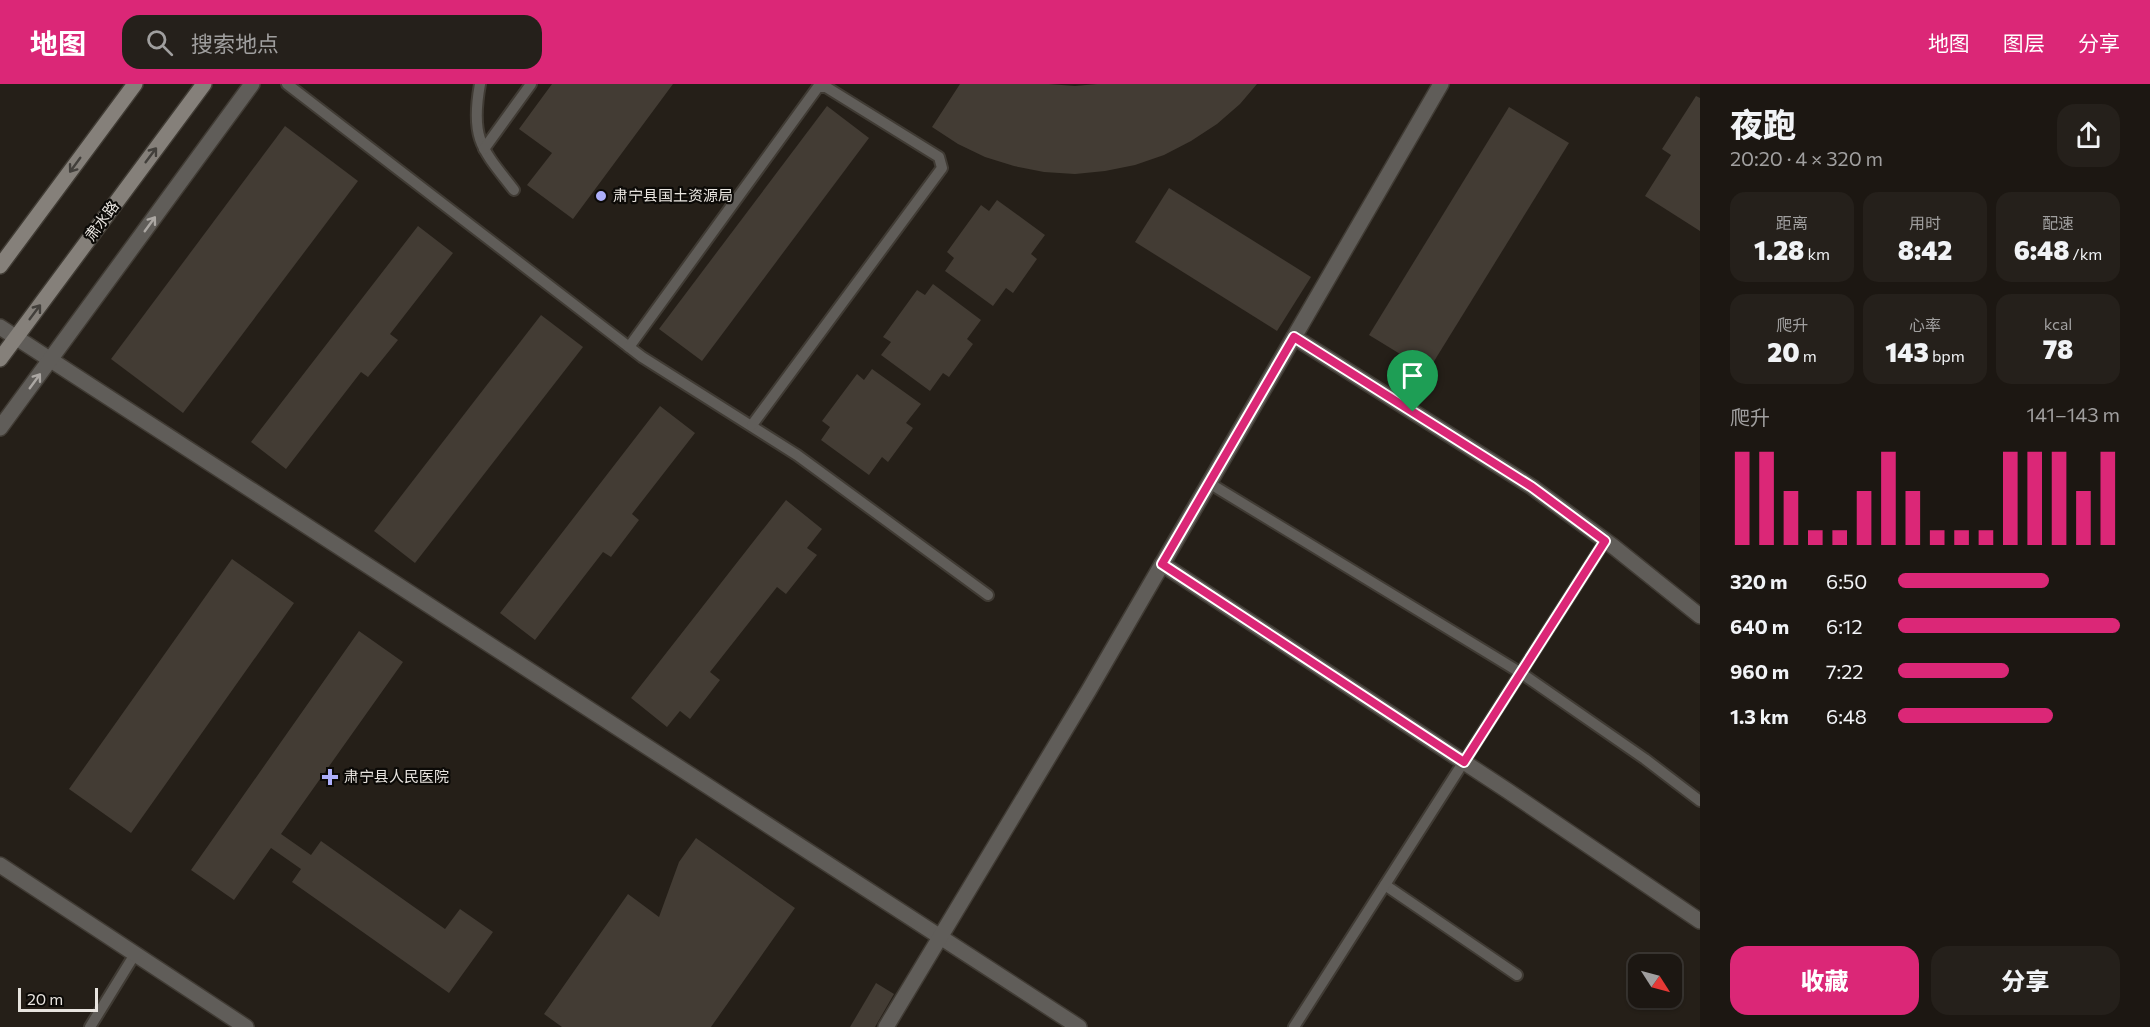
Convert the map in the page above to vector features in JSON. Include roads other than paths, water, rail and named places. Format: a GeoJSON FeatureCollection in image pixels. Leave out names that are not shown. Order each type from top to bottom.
{"type":"FeatureCollection","features":[{"type":"Feature","properties":{"kind":"street"},"geometry":{"type":"LineString","coordinates":[[0,266],[135,84]]}},
{"type":"Feature","properties":{"kind":"street","name":"肃水路"},"geometry":{"type":"LineString","coordinates":[[0,359],[204,84]]}},
{"type":"Feature","properties":{"kind":"street"},"geometry":{"type":"LineString","coordinates":[[0,428],[252,84]]}},
{"type":"Feature","properties":{"kind":"street"},"geometry":{"type":"LineString","coordinates":[[886,1027],[1089,690],[1441,84]]}},
{"type":"Feature","properties":{"kind":"street"},"geometry":{"type":"LineString","coordinates":[[0,327],[1079,1027]]}},
{"type":"Feature","properties":{"kind":"street"},"geometry":{"type":"LineString","coordinates":[[1294,337],[1532,487],[1700,616]]}},
{"type":"Feature","properties":{"kind":"street"},"geometry":{"type":"LineString","coordinates":[[1162,564],[1464,762],[1700,921]]}},
{"type":"Feature","properties":{"kind":"street"},"geometry":{"type":"LineString","coordinates":[[0,865],[246,1027]]}},
{"type":"Feature","properties":{"kind":"lane"},"geometry":{"type":"LineString","coordinates":[[287,84],[642,357],[797,455],[988,595]]}},
{"type":"Feature","properties":{"kind":"lane"},"geometry":{"type":"LineString","coordinates":[[480,84],[476,110],[477,132],[487,155],[514,190]]}},
{"type":"Feature","properties":{"kind":"lane"},"geometry":{"type":"LineString","coordinates":[[484,149],[531,84]]}},
{"type":"Feature","properties":{"kind":"lane"},"geometry":{"type":"LineString","coordinates":[[629,347],[818,87],[826,87],[939,157],[942,168],[752,425]]}},
{"type":"Feature","properties":{"kind":"lane"},"geometry":{"type":"LineString","coordinates":[[1209,483],[1521,673],[1700,801]]}},
{"type":"Feature","properties":{"kind":"lane"},"geometry":{"type":"LineString","coordinates":[[1294,1027],[1605,541]]}},
{"type":"Feature","properties":{"kind":"lane"},"geometry":{"type":"LineString","coordinates":[[1385,885],[1517,975]]}},
{"type":"Feature","properties":{"kind":"lane"},"geometry":{"type":"LineString","coordinates":[[90,1027],[135,954]]}},
{"type":"Feature","properties":{"kind":"place","name":"肃宁县国土资源局"},"geometry":{"type":"Point","coordinates":[601,196]}},
{"type":"Feature","properties":{"kind":"place","name":"肃宁县人民医院"},"geometry":{"type":"Point","coordinates":[330,777]}}]}
